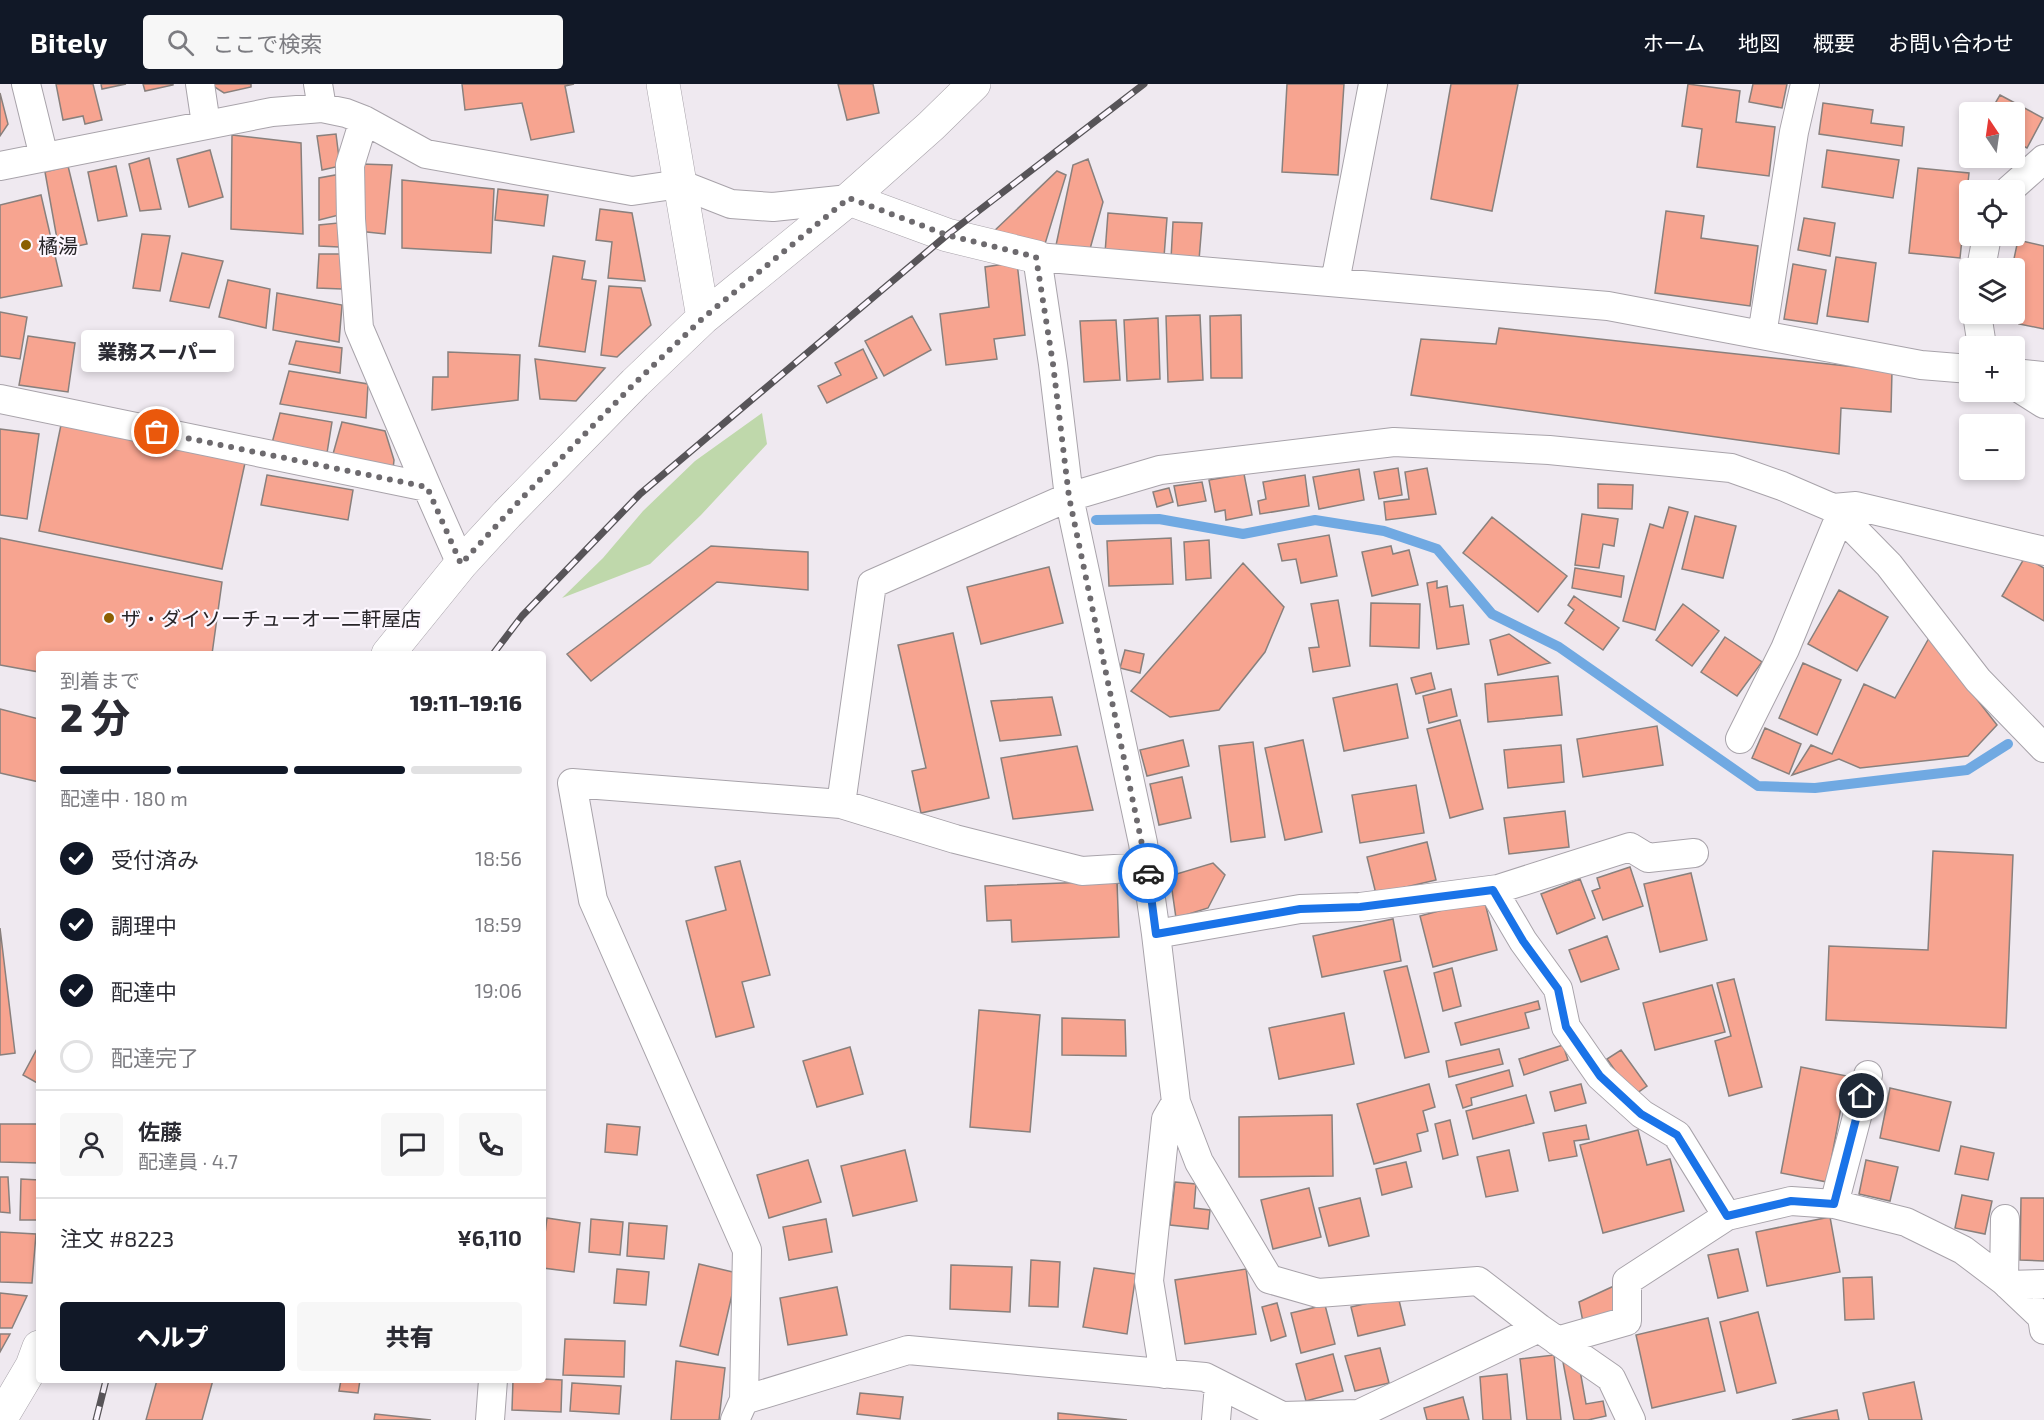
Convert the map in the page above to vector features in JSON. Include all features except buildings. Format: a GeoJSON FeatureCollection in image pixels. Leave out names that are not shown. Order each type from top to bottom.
{"type":"FeatureCollection","features":[{"type":"Feature","properties":{"kind":"street"},"geometry":{"type":"LineString","coordinates":[[26,84],[44,157]]}},
{"type":"Feature","properties":{"kind":"street"},"geometry":{"type":"LineString","coordinates":[[200,84],[206,124]]}},
{"type":"Feature","properties":{"kind":"street"},"geometry":{"type":"LineString","coordinates":[[663,84],[703,318]]}},
{"type":"Feature","properties":{"kind":"street"},"geometry":{"type":"LineString","coordinates":[[390,651],[461,564],[635,383],[703,318],[849,198],[931,126],[974,84]]}},
{"type":"Feature","properties":{"kind":"street"},"geometry":{"type":"LineString","coordinates":[[1335,282],[1373,84]]}},
{"type":"Feature","properties":{"kind":"street"},"geometry":{"type":"LineString","coordinates":[[1762,334],[1794,132],[1805,84]]}},
{"type":"Feature","properties":{"kind":"street"},"geometry":{"type":"LineString","coordinates":[[0,166],[272,112],[320,96],[345,112],[426,154],[632,191],[680,184],[731,204],[773,207],[849,198],[947,235],[1036,257],[1608,306],[1921,365],[1959,368]]}},
{"type":"Feature","properties":{"kind":"street"},"geometry":{"type":"LineString","coordinates":[[364,120],[350,165],[351,219],[359,328],[461,564]]}},
{"type":"Feature","properties":{"kind":"street"},"geometry":{"type":"LineString","coordinates":[[2020,180],[2044,159]]}},
{"type":"Feature","properties":{"kind":"street"},"geometry":{"type":"LineString","coordinates":[[1036,257],[1053,364],[1069,497],[1147,867],[1176,1102],[1199,1162],[1269,1279],[1317,1293],[1478,1281],[1611,1378],[1631,1420]]}},
{"type":"Feature","properties":{"kind":"street"},"geometry":{"type":"LineString","coordinates":[[2025,374],[2044,376]]}},
{"type":"Feature","properties":{"kind":"street"},"geometry":{"type":"LineString","coordinates":[[2025,393],[2044,404]]}},
{"type":"Feature","properties":{"kind":"street"},"geometry":{"type":"LineString","coordinates":[[0,399],[427,487]]}},
{"type":"Feature","properties":{"kind":"street"},"geometry":{"type":"LineString","coordinates":[[841,804],[872,584],[1069,497],[1160,470],[1394,442],[1549,450],[1731,468],[1782,486],[1837,512],[1889,565],[1978,680],[2044,748]]}},
{"type":"Feature","properties":{"kind":"street"},"geometry":{"type":"LineString","coordinates":[[1837,512],[1856,506],[2044,551]]}},
{"type":"Feature","properties":{"kind":"street"},"geometry":{"type":"LineString","coordinates":[[1740,739],[1785,649],[1837,512]]}},
{"type":"Feature","properties":{"kind":"street"},"geometry":{"type":"LineString","coordinates":[[1147,867],[1082,871],[955,839],[841,804],[572,783],[593,900],[747,1250],[740,1410],[908,1350],[1205,1377],[1282,1418],[1359,1414],[1548,1334],[1627,1321],[1627,1281],[1727,1216],[1791,1201],[1834,1204],[1906,1222],[1963,1250],[2006,1283],[2042,1317],[2044,1330]]}},
{"type":"Feature","properties":{"kind":"street"},"geometry":{"type":"LineString","coordinates":[[1156,934],[1300,909],[1360,907],[1493,890],[1630,847],[1648,858],[1694,853]]}},
{"type":"Feature","properties":{"kind":"street"},"geometry":{"type":"LineString","coordinates":[[1493,890],[1523,941],[1558,989],[1566,1027],[1600,1076],[1641,1114],[1677,1135],[1727,1216]]}},
{"type":"Feature","properties":{"kind":"street"},"geometry":{"type":"LineString","coordinates":[[1834,1204],[1868,1075]]}},
{"type":"Feature","properties":{"kind":"street"},"geometry":{"type":"LineString","coordinates":[[1164,1374],[1149,1281],[1166,1119],[1176,1102]]}},
{"type":"Feature","properties":{"kind":"street"},"geometry":{"type":"LineString","coordinates":[[2005,1219],[2006,1283]]}},
{"type":"Feature","properties":{"kind":"street"},"geometry":{"type":"LineString","coordinates":[[2006,1283],[2044,1284]]}},
{"type":"Feature","properties":{"kind":"street"},"geometry":{"type":"LineString","coordinates":[[0,1420],[36,1355]]}},
{"type":"Feature","properties":{"kind":"street"},"geometry":{"type":"LineString","coordinates":[[490,1420],[494,1383]]}},
{"type":"Feature","properties":{"kind":"street"},"geometry":{"type":"LineString","coordinates":[[1216,1420],[1219,1385]]}},
{"type":"Feature","properties":{"kind":"green space"},"geometry":{"type":"Polygon","coordinates":[[[762,413],[767,444],[701,515],[650,564],[562,598],[603,558],[643,511],[695,461],[762,413]]]}},
{"type":"Feature","properties":{"kind":"waterway"},"geometry":{"type":"LineString","coordinates":[[1096,520],[1159,519],[1243,534],[1315,520],[1384,531],[1437,549],[1492,614],[1559,647],[1758,786],[1815,788],[1967,770],[2008,744]]}},
{"type":"Feature","properties":{"kind":"railway"},"geometry":{"type":"LineString","coordinates":[[495,651],[522,616],[640,494],[947,235],[1144,84]]}},
{"type":"Feature","properties":{"kind":"railway"},"geometry":{"type":"LineString","coordinates":[[96,1420],[105,1383]]}},
{"type":"Feature","properties":{"kind":"way so far"},"geometry":{"type":"LineString","coordinates":[[157,432],[427,487],[461,564],[635,383],[703,318],[849,198],[947,235],[1036,257],[1053,364],[1069,497],[1148,873]]}},
{"type":"Feature","properties":{"kind":"place","name":"橘湯"},"geometry":{"type":"Point","coordinates":[26,245]}},
{"type":"Feature","properties":{"kind":"place","name":"業務スーパー"},"geometry":{"type":"Point","coordinates":[157,432]}},
{"type":"Feature","properties":{"kind":"place","name":"ザ・ダイソーチューオー二軒屋店"},"geometry":{"type":"Point","coordinates":[109,618]}},
{"type":"Feature","properties":{"kind":"route"},"geometry":{"type":"LineString","coordinates":[[1148,873],[1156,934],[1300,909],[1360,907],[1493,890],[1523,941],[1558,989],[1566,1027],[1600,1076],[1641,1114],[1677,1135],[1727,1216],[1791,1201],[1834,1204],[1862,1096]]}}]}
